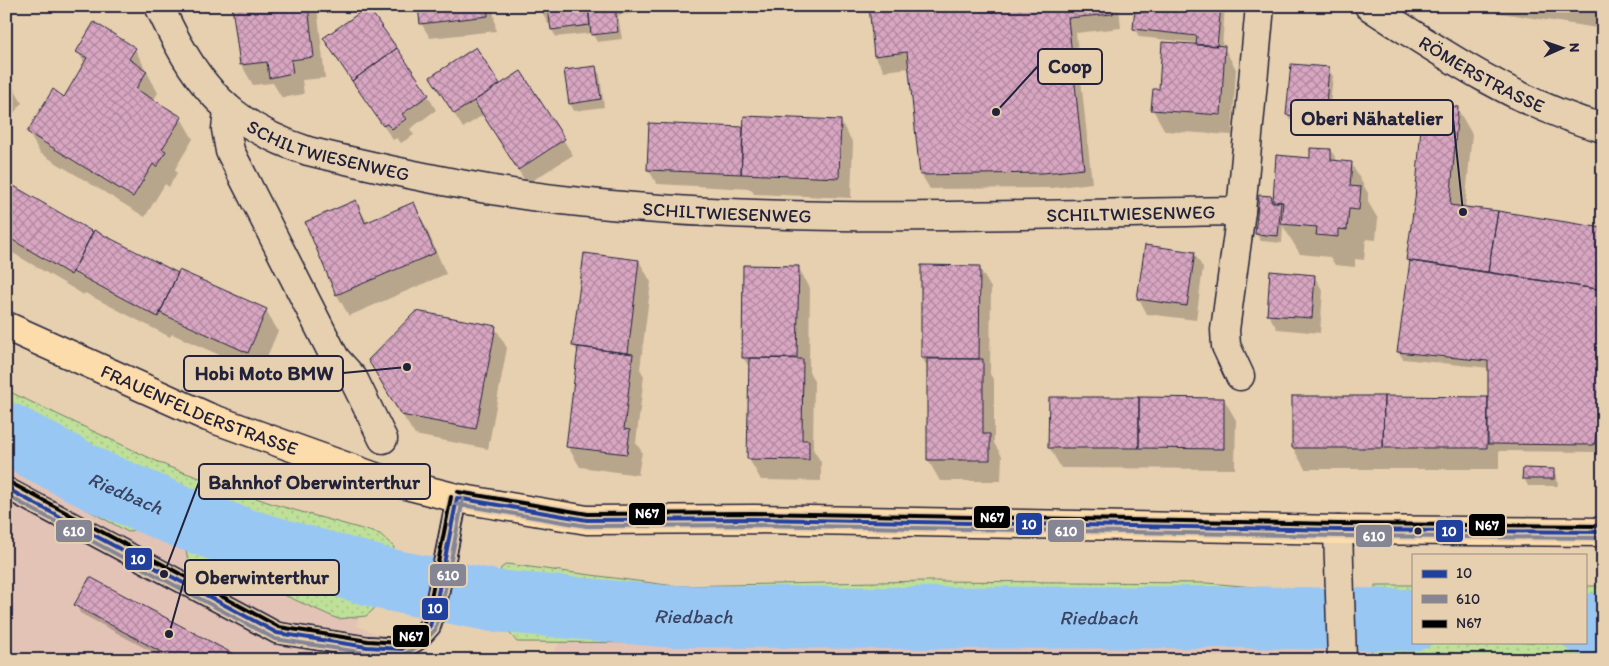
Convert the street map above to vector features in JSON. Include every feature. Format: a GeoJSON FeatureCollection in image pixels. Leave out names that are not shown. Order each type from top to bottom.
{"type":"FeatureCollection","features":[{"type":"Feature","properties":{"kind":"main road","name":"FRAUENFELDERSTRASSE"},"geometry":{"type":"LineString","coordinates":[[6,326],[208,417],[378,478],[457,498],[586,520],[754,519],[1338,530],[1603,532]]}},
{"type":"Feature","properties":{"kind":"street","name":"SCHILTWIESENWEG"},"geometry":{"type":"LineString","coordinates":[[159,6],[179,47],[199,78],[228,110],[266,135],[286,144],[330,157],[504,192],[598,204],[712,212],[824,216],[1241,211]]}},
{"type":"Feature","properties":{"kind":"street","name":"SCHILTWIESENWEG"},"geometry":{"type":"LineString","coordinates":[[1240,376],[1226,346],[1225,330],[1241,211],[1260,6]]}},
{"type":"Feature","properties":{"kind":"street","name":"RÖMERSTRASSE"},"geometry":{"type":"LineString","coordinates":[[1369,6],[1443,53],[1526,99],[1560,114],[1603,128]]}},
{"type":"Feature","properties":{"kind":"street","name":"SCHILTWIESENWEG"},"geometry":{"type":"LineString","coordinates":[[228,110],[226,129],[230,150],[335,358],[353,378],[383,439]]}},
{"type":"Feature","properties":{"kind":"street"},"geometry":{"type":"LineString","coordinates":[[1338,530],[1342,656]]}},
{"type":"Feature","properties":{"kind":"lane"},"geometry":{"type":"LineString","coordinates":[[6,488],[277,634],[367,647],[402,649],[418,639],[430,626],[457,498]]}},
{"type":"Feature","properties":{"kind":"shaded area"},"geometry":{"type":"Polygon","coordinates":[[[6,460],[364,598],[357,626],[442,660],[6,660],[6,460]]]}},
{"type":"Feature","properties":{"kind":"shaded area"},"geometry":{"type":"Polygon","coordinates":[[[1237,617],[1412,620],[1412,644],[1586,644],[1586,641],[1603,624],[1603,660],[550,660],[560,641],[1237,617]]]}},
{"type":"Feature","properties":{"kind":"green space"},"geometry":{"type":"Polygon","coordinates":[[[6,390],[169,467],[273,504],[380,534],[394,547],[386,590],[373,610],[366,616],[338,619],[239,575],[236,579],[209,563],[203,573],[189,565],[186,551],[140,527],[128,532],[6,465],[6,390]]]}},
{"type":"Feature","properties":{"kind":"green space"},"geometry":{"type":"Polygon","coordinates":[[[507,564],[675,586],[928,581],[1207,583],[1301,591],[1302,634],[1290,643],[1133,646],[517,642],[492,612],[501,568],[507,564]]]}},
{"type":"Feature","properties":{"kind":"green space"},"geometry":{"type":"Polygon","coordinates":[[[1375,585],[1412,585],[1412,644],[1586,644],[1586,586],[1603,586],[1603,656],[1371,660],[1375,585]]]}},
{"type":"Feature","properties":{"kind":"building"},"geometry":{"type":"Polygon","coordinates":[[[232,6],[308,6],[314,57],[291,60],[293,73],[269,78],[267,62],[240,65],[232,6]]]}},
{"type":"Feature","properties":{"kind":"building"},"geometry":{"type":"Polygon","coordinates":[[[418,6],[487,6],[488,16],[420,24],[418,6]]]}},
{"type":"Feature","properties":{"kind":"building"},"geometry":{"type":"Polygon","coordinates":[[[588,6],[590,25],[551,30],[548,8],[588,6]]]}},
{"type":"Feature","properties":{"kind":"building"},"geometry":{"type":"Polygon","coordinates":[[[588,6],[615,6],[618,32],[591,35],[588,6]]]}},
{"type":"Feature","properties":{"kind":"building"},"geometry":{"type":"Polygon","coordinates":[[[869,6],[1113,6],[1113,14],[1068,18],[1084,169],[1043,173],[920,175],[907,52],[874,56],[869,6]]]}},
{"type":"Feature","properties":{"kind":"building"},"geometry":{"type":"Polygon","coordinates":[[[1135,6],[1221,6],[1217,46],[1196,45],[1197,36],[1133,29],[1135,6]]]}},
{"type":"Feature","properties":{"kind":"building"},"geometry":{"type":"Polygon","coordinates":[[[368,7],[397,48],[352,81],[323,38],[368,7]]]}},
{"type":"Feature","properties":{"kind":"building"},"geometry":{"type":"Polygon","coordinates":[[[94,22],[136,48],[129,59],[147,71],[136,89],[182,117],[162,149],[166,151],[160,162],[156,167],[153,164],[133,197],[27,132],[53,89],[64,97],[87,58],[76,52],[94,22]]]}},
{"type":"Feature","properties":{"kind":"building"},"geometry":{"type":"Polygon","coordinates":[[[1162,42],[1225,46],[1221,115],[1151,110],[1153,89],[1159,89],[1162,42]]]}},
{"type":"Feature","properties":{"kind":"building"},"geometry":{"type":"Polygon","coordinates":[[[476,47],[500,84],[454,114],[430,77],[476,47]]]}},
{"type":"Feature","properties":{"kind":"building"},"geometry":{"type":"Polygon","coordinates":[[[397,48],[429,95],[402,114],[406,119],[392,129],[387,124],[383,126],[352,81],[397,48]]]}},
{"type":"Feature","properties":{"kind":"building"},"geometry":{"type":"Polygon","coordinates":[[[1291,64],[1329,67],[1325,118],[1286,115],[1291,64]]]}},
{"type":"Feature","properties":{"kind":"building"},"geometry":{"type":"Polygon","coordinates":[[[596,66],[601,99],[569,104],[564,70],[596,66]]]}},
{"type":"Feature","properties":{"kind":"building"},"geometry":{"type":"Polygon","coordinates":[[[521,71],[565,139],[518,170],[474,101],[521,71]]]}},
{"type":"Feature","properties":{"kind":"building"},"geometry":{"type":"Polygon","coordinates":[[[1423,104],[1458,107],[1450,205],[1498,211],[1488,272],[1406,260],[1415,199],[1423,104]]]}},
{"type":"Feature","properties":{"kind":"building"},"geometry":{"type":"Polygon","coordinates":[[[744,116],[841,120],[839,178],[741,174],[744,116]]]}},
{"type":"Feature","properties":{"kind":"building"},"geometry":{"type":"Polygon","coordinates":[[[649,123],[743,127],[741,174],[647,170],[649,123]]]}},
{"type":"Feature","properties":{"kind":"building"},"geometry":{"type":"Polygon","coordinates":[[[1310,148],[1331,149],[1331,160],[1352,162],[1350,186],[1361,187],[1359,210],[1349,209],[1347,230],[1338,229],[1338,237],[1316,235],[1317,227],[1281,224],[1283,202],[1273,201],[1276,155],[1310,158],[1310,148]]]}},
{"type":"Feature","properties":{"kind":"building"},"geometry":{"type":"Polygon","coordinates":[[[12,185],[93,232],[71,275],[6,236],[6,193],[12,185]]]}},
{"type":"Feature","properties":{"kind":"building"},"geometry":{"type":"Polygon","coordinates":[[[1259,195],[1272,196],[1271,202],[1281,202],[1278,236],[1255,234],[1259,195]]]}},
{"type":"Feature","properties":{"kind":"building"},"geometry":{"type":"Polygon","coordinates":[[[356,200],[365,223],[414,202],[435,253],[336,295],[305,222],[356,200]]]}},
{"type":"Feature","properties":{"kind":"building"},"geometry":{"type":"Polygon","coordinates":[[[1498,211],[1603,228],[1603,290],[1488,272],[1498,211]]]}},
{"type":"Feature","properties":{"kind":"building"},"geometry":{"type":"Polygon","coordinates":[[[94,230],[178,273],[158,317],[73,272],[94,230]]]}},
{"type":"Feature","properties":{"kind":"building"},"geometry":{"type":"Polygon","coordinates":[[[1145,245],[1195,252],[1187,306],[1137,299],[1145,245]]]}},
{"type":"Feature","properties":{"kind":"building"},"geometry":{"type":"Polygon","coordinates":[[[584,253],[639,260],[628,353],[572,346],[584,253]]]}},
{"type":"Feature","properties":{"kind":"building"},"geometry":{"type":"Polygon","coordinates":[[[1410,261],[1603,290],[1603,403],[1594,445],[1488,444],[1488,361],[1397,352],[1410,261]]]}},
{"type":"Feature","properties":{"kind":"building"},"geometry":{"type":"Polygon","coordinates":[[[743,265],[799,266],[797,358],[742,358],[743,265]]]}},
{"type":"Feature","properties":{"kind":"building"},"geometry":{"type":"Polygon","coordinates":[[[921,265],[980,266],[979,359],[921,358],[921,265]]]}},
{"type":"Feature","properties":{"kind":"building"},"geometry":{"type":"Polygon","coordinates":[[[179,270],[267,309],[248,353],[160,313],[179,270]]]}},
{"type":"Feature","properties":{"kind":"building"},"geometry":{"type":"Polygon","coordinates":[[[1270,271],[1315,275],[1312,318],[1267,315],[1270,271]]]}},
{"type":"Feature","properties":{"kind":"building"},"geometry":{"type":"Polygon","coordinates":[[[416,311],[496,326],[476,429],[401,415],[368,360],[416,311]]]}},
{"type":"Feature","properties":{"kind":"building"},"geometry":{"type":"Polygon","coordinates":[[[578,347],[633,354],[624,429],[630,430],[627,454],[566,447],[578,347]]]}},
{"type":"Feature","properties":{"kind":"building"},"geometry":{"type":"Polygon","coordinates":[[[749,358],[803,359],[802,440],[809,440],[809,460],[747,459],[749,358]]]}},
{"type":"Feature","properties":{"kind":"building"},"geometry":{"type":"Polygon","coordinates":[[[927,359],[983,359],[983,434],[990,434],[990,460],[927,460],[927,359]]]}},
{"type":"Feature","properties":{"kind":"building"},"geometry":{"type":"Polygon","coordinates":[[[1292,396],[1384,396],[1383,448],[1292,448],[1292,396]]]}},
{"type":"Feature","properties":{"kind":"building"},"geometry":{"type":"Polygon","coordinates":[[[1384,396],[1488,397],[1487,448],[1383,448],[1384,396]]]}},
{"type":"Feature","properties":{"kind":"building"},"geometry":{"type":"Polygon","coordinates":[[[1049,397],[1139,397],[1139,448],[1048,448],[1049,397]]]}},
{"type":"Feature","properties":{"kind":"building"},"geometry":{"type":"Polygon","coordinates":[[[1139,397],[1224,398],[1224,449],[1139,448],[1139,397]]]}},
{"type":"Feature","properties":{"kind":"building"},"geometry":{"type":"Polygon","coordinates":[[[1523,468],[1554,469],[1554,479],[1522,479],[1523,468]]]}},
{"type":"Feature","properties":{"kind":"building"},"geometry":{"type":"Polygon","coordinates":[[[90,577],[241,658],[240,660],[176,660],[74,605],[90,577]]]}},
{"type":"Feature","properties":{"kind":"waterway","name":"Riedbach"},"geometry":{"type":"LineString","coordinates":[[6,433],[97,481],[179,516],[240,538],[385,579],[494,601],[663,616],[883,618],[1237,617],[1412,620]]}},
{"type":"Feature","properties":{"kind":"waterway","name":"Riedbach"},"geometry":{"type":"LineString","coordinates":[[1586,624],[1603,624]]}},
{"type":"Feature","properties":{"kind":"transit line","name":"N67"},"geometry":{"type":"LineString","coordinates":[[9,482],[279,627],[368,641],[400,643],[414,634],[424,623],[429,608],[451,497]]}},
{"type":"Feature","properties":{"kind":"transit line","name":"10"},"geometry":{"type":"LineString","coordinates":[[6,488],[277,633],[367,647],[402,649],[418,639],[430,626],[457,498]]}},
{"type":"Feature","properties":{"kind":"transit line","name":"N67"},"geometry":{"type":"LineString","coordinates":[[458,492],[588,514],[754,513],[1338,524],[1603,526]]}},
{"type":"Feature","properties":{"kind":"transit line","name":"610"},"geometry":{"type":"LineString","coordinates":[[6,495],[275,639],[366,653],[403,655],[422,644],[435,630],[441,610],[463,499]]}},
{"type":"Feature","properties":{"kind":"transit line","name":"10"},"geometry":{"type":"LineString","coordinates":[[457,498],[587,520],[754,519],[1338,530],[1603,532]]}},
{"type":"Feature","properties":{"kind":"transit line","name":"610"},"geometry":{"type":"LineString","coordinates":[[456,504],[587,526],[754,525],[1338,536],[1603,538]]}},
{"type":"Feature","properties":{"kind":"place","name":"Coop"},"geometry":{"type":"Point","coordinates":[996,112]}},
{"type":"Feature","properties":{"kind":"place","name":"Oberi Nähatelier"},"geometry":{"type":"Point","coordinates":[1463,212]}},
{"type":"Feature","properties":{"kind":"place","name":"Hobi Moto BMW"},"geometry":{"type":"Point","coordinates":[407,367]}},
{"type":"Feature","properties":{"kind":"place","name":"Bahnhof Oberwinterthur"},"geometry":{"type":"Point","coordinates":[164,574]}},
{"type":"Feature","properties":{"kind":"place","name":"Oberwinterthur"},"geometry":{"type":"Point","coordinates":[169,634]}}]}
